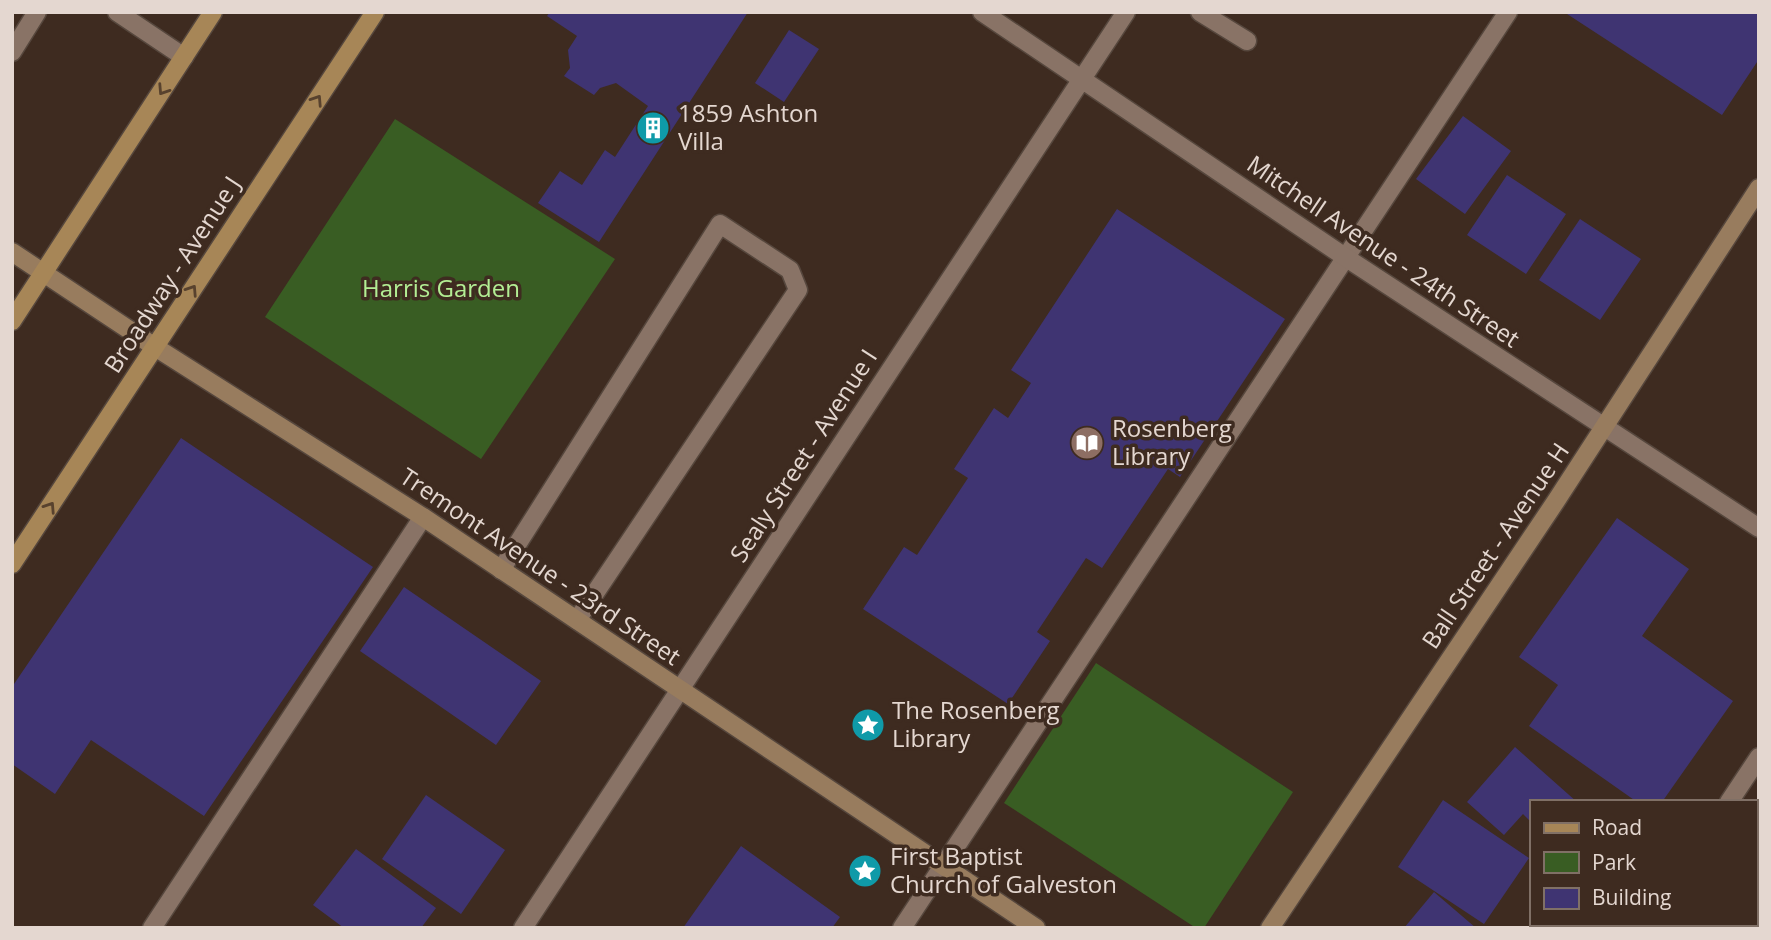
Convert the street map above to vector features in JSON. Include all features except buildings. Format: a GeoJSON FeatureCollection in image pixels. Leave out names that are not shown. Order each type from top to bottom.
{"type":"FeatureCollection","features":[{"type":"Feature","properties":{"kind":"main road"},"geometry":{"type":"LineString","coordinates":[[12,321],[213,12]]}},
{"type":"Feature","properties":{"kind":"main road","name":"Broadway - Avenue J"},"geometry":{"type":"LineString","coordinates":[[12,564],[375,12]]}},
{"type":"Feature","properties":{"kind":"street"},"geometry":{"type":"LineString","coordinates":[[12,52],[37,12]]}},
{"type":"Feature","properties":{"kind":"street"},"geometry":{"type":"LineString","coordinates":[[117,12],[184,57]]}},
{"type":"Feature","properties":{"kind":"street","name":"Mitchell Avenue - 24th Street"},"geometry":{"type":"LineString","coordinates":[[982,12],[1345,257],[1759,528]]}},
{"type":"Feature","properties":{"kind":"street","name":"Sealy Street - Avenue I"},"geometry":{"type":"LineString","coordinates":[[523,928],[1126,12]]}},
{"type":"Feature","properties":{"kind":"street"},"geometry":{"type":"LineString","coordinates":[[1200,12],[1247,41]]}},
{"type":"Feature","properties":{"kind":"street"},"geometry":{"type":"LineString","coordinates":[[902,928],[1508,12]]}},
{"type":"Feature","properties":{"kind":"street","name":"Ball Street - Avenue H"},"geometry":{"type":"LineString","coordinates":[[1270,928],[1603,428],[1759,188]]}},
{"type":"Feature","properties":{"kind":"street"},"geometry":{"type":"LineString","coordinates":[[501,570],[720,224],[790,271],[798,290],[577,620]]}},
{"type":"Feature","properties":{"kind":"street","name":"Tremont Avenue - 23rd Street"},"geometry":{"type":"LineString","coordinates":[[12,252],[155,347],[422,517],[1036,928]]}},
{"type":"Feature","properties":{"kind":"street"},"geometry":{"type":"LineString","coordinates":[[152,928],[422,517]]}},
{"type":"Feature","properties":{"kind":"street"},"geometry":{"type":"LineString","coordinates":[[1730,800],[1759,757]]}},
{"type":"Feature","properties":{"kind":"green space","name":"Harris Garden"},"geometry":{"type":"Polygon","coordinates":[[[395,119],[615,259],[481,459],[265,317],[395,119]]]}},
{"type":"Feature","properties":{"kind":"green space"},"geometry":{"type":"Polygon","coordinates":[[[1096,663],[1293,792],[1204,928],[1196,928],[1004,803],[1096,663]]]}},
{"type":"Feature","properties":{"kind":"place","name":"1859 Ashton Villa"},"geometry":{"type":"Point","coordinates":[653,128]}},
{"type":"Feature","properties":{"kind":"place","name":"Rosenberg Library"},"geometry":{"type":"Point","coordinates":[1087,443]}},
{"type":"Feature","properties":{"kind":"place","name":"The Rosenberg Library"},"geometry":{"type":"Point","coordinates":[868,725]}},
{"type":"Feature","properties":{"kind":"place","name":"First Baptist Church of Galveston"},"geometry":{"type":"Point","coordinates":[865,871]}}]}
